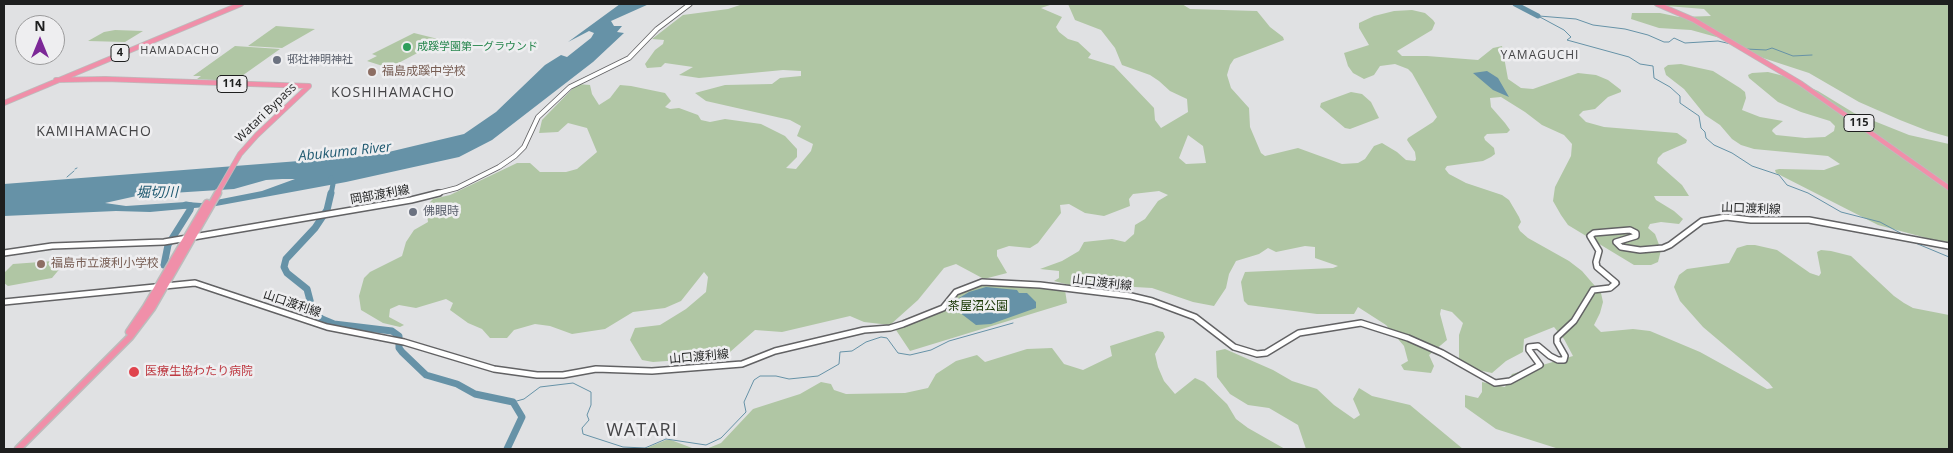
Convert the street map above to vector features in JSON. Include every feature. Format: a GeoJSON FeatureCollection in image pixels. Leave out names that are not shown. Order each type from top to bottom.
{"type":"FeatureCollection","features":[{"type":"Feature","properties":{"kind":"highway","name":"4"},"geometry":{"type":"LineString","coordinates":[[59,80],[237,4]]}},
{"type":"Feature","properties":{"kind":"highway","name":"4"},"geometry":{"type":"LineString","coordinates":[[4,102],[241,4]]}},
{"type":"Feature","properties":{"kind":"highway","name":"115"},"geometry":{"type":"LineString","coordinates":[[1657,4],[1694,20],[1822,97],[1949,188]]}},
{"type":"Feature","properties":{"kind":"highway","name":"Watari Bypass"},"geometry":{"type":"LineString","coordinates":[[13,449],[123,339],[161,286],[236,157],[254,134],[307,88],[105,78],[59,80]]}},
{"type":"Feature","properties":{"kind":"highway","name":"Watari Bypass"},"geometry":{"type":"LineString","coordinates":[[18,449],[124,344],[152,308],[161,286]]}},
{"type":"Feature","properties":{"kind":"main road","name":"岡部渡利線"},"geometry":{"type":"LineString","coordinates":[[4,253],[52,246],[174,241],[440,193],[465,185],[499,167],[519,152],[528,139],[535,120],[570,87],[580,80],[629,58],[661,26],[690,4]]}},
{"type":"Feature","properties":{"kind":"main road","name":"山口渡利線"},"geometry":{"type":"LineString","coordinates":[[4,302],[198,283],[327,327],[404,342],[494,369],[537,375],[563,375],[592,369],[652,371],[742,364],[775,351],[864,330],[890,328],[903,324],[942,308],[961,288],[982,282],[1052,286],[1145,299],[1195,317],[1234,347],[1257,354],[1266,353],[1299,333],[1361,323],[1408,338],[1457,359],[1490,380],[1501,383],[1519,377],[1540,365],[1529,350],[1529,347],[1538,346],[1550,356],[1558,360],[1564,360],[1565,356],[1557,342],[1560,333],[1574,321],[1593,290],[1610,288],[1616,282],[1597,267],[1596,262],[1599,251],[1590,236],[1594,233],[1630,230],[1636,236],[1616,242],[1621,247],[1640,250],[1663,248],[1670,245],[1702,221],[1726,217],[1750,220],[1809,220],[1949,246]]}},
{"type":"Feature","properties":{"kind":"green space"},"geometry":{"type":"Polygon","coordinates":[[[743,4],[1053,4],[1041,8],[1062,17],[1056,27],[1059,32],[1068,39],[1078,42],[1091,54],[1088,58],[1114,66],[1154,108],[1155,120],[1161,128],[1188,112],[1187,99],[1170,91],[1150,75],[1122,65],[1115,48],[1101,30],[1075,20],[1068,4],[1182,4],[1190,9],[1257,11],[1284,40],[1234,59],[1227,75],[1231,88],[1249,108],[1250,127],[1261,153],[1265,156],[1298,148],[1342,164],[1358,163],[1365,159],[1374,146],[1382,143],[1406,160],[1415,161],[1415,152],[1407,140],[1408,138],[1433,122],[1437,117],[1412,73],[1408,69],[1395,64],[1380,66],[1374,75],[1364,79],[1353,73],[1348,66],[1344,53],[1369,45],[1359,28],[1359,23],[1374,16],[1394,11],[1412,10],[1425,13],[1435,23],[1432,30],[1397,51],[1402,56],[1478,60],[1493,48],[1502,46],[1508,79],[1521,88],[1533,89],[1578,73],[1596,75],[1608,80],[1621,90],[1621,92],[1608,97],[1595,109],[1583,111],[1579,115],[1586,122],[1604,127],[1677,133],[1687,140],[1686,143],[1663,153],[1658,158],[1657,163],[1682,185],[1689,196],[1654,196],[1656,200],[1683,219],[1679,224],[1661,222],[1650,224],[1648,228],[1655,234],[1661,250],[1658,262],[1651,265],[1634,265],[1568,225],[1553,201],[1555,187],[1571,156],[1572,144],[1564,135],[1542,125],[1501,97],[1490,98],[1491,107],[1510,130],[1507,133],[1487,134],[1484,137],[1494,148],[1495,154],[1483,161],[1447,166],[1445,169],[1449,174],[1466,183],[1502,195],[1509,200],[1521,222],[1518,227],[1520,231],[1528,238],[1569,261],[1582,271],[1601,293],[1603,302],[1594,325],[1601,332],[1633,329],[1650,331],[1700,352],[1767,389],[1773,388],[1703,327],[1680,301],[1674,287],[1679,275],[1687,269],[1729,263],[1737,248],[1747,245],[1777,250],[1810,273],[1819,276],[1821,273],[1817,252],[1821,250],[1831,251],[1851,256],[1904,303],[1913,308],[1949,315],[1949,449],[1559,449],[1496,429],[1465,407],[1465,395],[1478,398],[1482,392],[1482,382],[1505,387],[1512,374],[1573,356],[1564,339],[1554,327],[1524,339],[1523,352],[1506,361],[1492,373],[1459,366],[1459,335],[1463,323],[1452,312],[1441,309],[1440,314],[1447,340],[1429,355],[1434,366],[1431,373],[1404,370],[1401,365],[1408,361],[1404,346],[1386,325],[1358,307],[1354,314],[1317,314],[1248,305],[1244,301],[1241,282],[1245,272],[1333,268],[1338,266],[1315,258],[1315,247],[1305,246],[1276,252],[1268,248],[1259,254],[1236,261],[1229,274],[1226,288],[1214,306],[1193,302],[1152,288],[1101,285],[1081,288],[1054,281],[1059,278],[1059,271],[1040,269],[1062,261],[1079,251],[1084,242],[1112,239],[1125,242],[1134,234],[1135,225],[1145,219],[1158,201],[1168,195],[1159,191],[1133,194],[1129,199],[1130,206],[1104,216],[1085,213],[1069,204],[1060,205],[1061,213],[1038,243],[1030,248],[1009,246],[997,250],[997,256],[1007,273],[984,279],[956,264],[944,268],[918,300],[890,325],[864,322],[850,316],[782,332],[755,330],[730,352],[695,359],[653,362],[642,360],[630,340],[635,328],[660,325],[686,309],[706,292],[708,277],[704,272],[681,301],[665,308],[633,312],[605,329],[572,334],[550,326],[535,324],[514,330],[507,338],[490,338],[482,329],[468,323],[450,310],[453,303],[446,299],[416,308],[399,305],[390,309],[389,317],[404,325],[400,327],[383,323],[361,310],[359,296],[364,278],[370,272],[402,256],[406,242],[414,230],[428,222],[426,206],[433,199],[450,195],[517,163],[530,163],[540,172],[566,172],[577,169],[597,152],[587,128],[568,123],[558,132],[539,133],[542,120],[577,84],[590,85],[592,94],[599,105],[610,98],[620,85],[631,86],[665,93],[671,101],[665,107],[670,109],[679,108],[698,115],[701,120],[710,122],[725,119],[761,124],[785,136],[797,149],[797,157],[786,168],[796,169],[811,151],[813,144],[797,136],[801,126],[790,120],[706,101],[695,93],[725,85],[772,84],[780,78],[801,76],[801,71],[783,70],[699,78],[679,75],[693,67],[665,63],[661,67],[647,68],[645,64],[655,50],[663,44],[664,40],[652,39],[683,15],[728,9],[743,4]],[[1188,135],[1179,158],[1186,164],[1206,163],[1203,146],[1188,135]]]}},
{"type":"Feature","properties":{"kind":"green space"},"geometry":{"type":"Polygon","coordinates":[[[1642,4],[1949,4],[1949,137],[1900,120],[1859,102],[1809,73],[1754,55],[1720,38],[1691,30],[1659,28],[1631,19],[1632,13],[1660,13],[1679,17],[1711,16],[1704,9],[1642,4]]]}},
{"type":"Feature","properties":{"kind":"green space"},"geometry":{"type":"Polygon","coordinates":[[[276,26],[315,29],[282,48],[248,46],[276,26]]]}},
{"type":"Feature","properties":{"kind":"green space"},"geometry":{"type":"Polygon","coordinates":[[[115,30],[143,31],[125,42],[88,41],[104,32],[115,30]]]}},
{"type":"Feature","properties":{"kind":"green space","name":"成蹊学園第一グラウンド"},"geometry":{"type":"Polygon","coordinates":[[[414,33],[442,40],[389,68],[367,61],[377,56],[372,54],[414,33]]]}},
{"type":"Feature","properties":{"kind":"green space"},"geometry":{"type":"Polygon","coordinates":[[[235,46],[280,49],[239,78],[229,81],[197,79],[201,76],[193,76],[235,46]]]}},
{"type":"Feature","properties":{"kind":"green space"},"geometry":{"type":"Polygon","coordinates":[[[1681,64],[1713,71],[1740,88],[1745,92],[1746,98],[1742,110],[1760,117],[1783,121],[1772,131],[1776,135],[1805,138],[1825,137],[1834,131],[1835,126],[1830,121],[1778,102],[1749,78],[1748,75],[1752,73],[1768,72],[1784,76],[1818,91],[1854,113],[1909,135],[1949,144],[1949,244],[1878,225],[1776,173],[1775,170],[1779,169],[1824,170],[1840,164],[1828,156],[1754,149],[1741,145],[1732,139],[1720,125],[1705,115],[1684,89],[1666,75],[1664,68],[1668,65],[1681,64]]]}},
{"type":"Feature","properties":{"kind":"green space"},"geometry":{"type":"Polygon","coordinates":[[[1351,92],[1362,94],[1371,102],[1379,118],[1350,129],[1345,128],[1320,107],[1321,103],[1351,92]]]}},
{"type":"Feature","properties":{"kind":"green space"},"geometry":{"type":"Polygon","coordinates":[[[67,260],[52,278],[8,286],[4,283],[4,273],[13,264],[67,260]]]}},
{"type":"Feature","properties":{"kind":"green space","name":"茶屋沼公園"},"geometry":{"type":"Polygon","coordinates":[[[984,284],[1065,290],[1067,303],[910,351],[896,330],[941,311],[963,289],[984,284]]]}},
{"type":"Feature","properties":{"kind":"green space"},"geometry":{"type":"Polygon","coordinates":[[[1157,331],[1163,332],[1165,337],[1155,354],[1158,367],[1164,381],[1175,394],[1195,378],[1204,382],[1227,404],[1236,419],[1285,449],[706,449],[721,443],[753,409],[800,394],[821,382],[831,384],[834,390],[846,394],[905,393],[928,388],[936,374],[956,361],[977,355],[985,362],[1027,349],[1052,348],[1064,364],[1083,370],[1112,356],[1110,346],[1157,331]]]}},
{"type":"Feature","properties":{"kind":"green space"},"geometry":{"type":"Polygon","coordinates":[[[1225,349],[1273,370],[1292,381],[1317,389],[1334,405],[1354,419],[1360,415],[1353,399],[1359,388],[1372,396],[1410,405],[1463,449],[1306,449],[1298,425],[1269,408],[1248,405],[1230,394],[1217,377],[1216,351],[1225,349]]]}},
{"type":"Feature","properties":{"kind":"green space"},"geometry":{"type":"Polygon","coordinates":[[[666,440],[671,440],[692,448],[706,449],[644,449],[666,440]]]}},
{"type":"Feature","properties":{"kind":"water"},"geometry":{"type":"Polygon","coordinates":[[[620,4],[649,4],[611,21],[614,26],[622,26],[617,32],[624,33],[593,62],[492,140],[459,157],[346,182],[216,206],[150,212],[116,211],[4,216],[4,184],[376,155],[464,134],[496,112],[545,65],[561,55],[567,57],[591,38],[594,33],[589,31],[568,42],[620,4]],[[295,179],[266,180],[234,189],[141,195],[105,203],[126,206],[186,202],[201,203],[262,191],[295,179]]]}},
{"type":"Feature","properties":{"kind":"water"},"geometry":{"type":"Polygon","coordinates":[[[1487,71],[1498,78],[1509,97],[1493,90],[1473,73],[1487,71]]]}},
{"type":"Feature","properties":{"kind":"water"},"geometry":{"type":"Polygon","coordinates":[[[986,287],[1017,290],[1019,293],[1027,293],[1036,302],[1036,308],[991,324],[976,325],[959,312],[955,306],[956,302],[969,292],[986,287]]]}},
{"type":"Feature","properties":{"kind":"waterway"},"geometry":{"type":"LineString","coordinates":[[1515,4],[1538,16]]}},
{"type":"Feature","properties":{"kind":"waterway"},"geometry":{"type":"LineString","coordinates":[[1538,16],[1564,30],[1571,37],[1567,40],[1629,57],[1640,64],[1653,66],[1654,78],[1670,87],[1680,96],[1680,103],[1699,116],[1701,128],[1705,132],[1706,138],[1714,145],[1732,153],[1752,166],[1779,175],[1787,185],[1808,193],[1841,212],[1880,222],[1906,236]]}},
{"type":"Feature","properties":{"kind":"waterway"},"geometry":{"type":"LineString","coordinates":[[1539,16],[1576,19],[1593,25],[1625,29],[1648,35],[1664,42],[1669,42],[1674,38],[1685,43],[1718,41],[1731,44]]}},
{"type":"Feature","properties":{"kind":"waterway"},"geometry":{"type":"LineString","coordinates":[[1746,49],[1766,50],[1772,48],[1793,56],[1812,55]]}},
{"type":"Feature","properties":{"kind":"waterway"},"geometry":{"type":"LineString","coordinates":[[67,177],[74,171]]}},
{"type":"Feature","properties":{"kind":"waterway"},"geometry":{"type":"LineString","coordinates":[[331,178],[333,184],[331,194]]}},
{"type":"Feature","properties":{"kind":"waterway"},"geometry":{"type":"LineString","coordinates":[[331,193],[327,210],[315,228],[286,259],[284,267],[287,273],[307,289],[313,312],[322,319],[334,324],[392,331],[399,336],[399,348],[402,352],[426,375],[457,384],[475,394],[513,402],[522,417],[507,449]]}},
{"type":"Feature","properties":{"kind":"waterway","name":"堀切川"},"geometry":{"type":"LineString","coordinates":[[164,265],[168,245],[190,210],[191,206],[186,205]]}},
{"type":"Feature","properties":{"kind":"waterway"},"geometry":{"type":"LineString","coordinates":[[1913,242],[1949,257]]}},
{"type":"Feature","properties":{"kind":"waterway"},"geometry":{"type":"LineString","coordinates":[[513,402],[524,399],[540,387],[573,383],[591,392],[591,405],[587,415],[589,420],[582,428],[583,434],[623,447],[645,448],[666,439],[706,445],[721,438],[746,412],[744,402],[754,380],[760,376],[776,376],[789,379],[818,376],[839,364],[840,352],[852,351],[866,342],[881,337],[887,338],[898,353],[910,355],[931,350],[949,341],[1013,323]]}},
{"type":"Feature","properties":{"kind":"place","name":"成蹊学園第一グラウンド"},"geometry":{"type":"Point","coordinates":[407,47]}},
{"type":"Feature","properties":{"kind":"place","name":"邨社神明神社"},"geometry":{"type":"Point","coordinates":[277,60]}},
{"type":"Feature","properties":{"kind":"place","name":"福島成蹊中学校"},"geometry":{"type":"Point","coordinates":[372,72]}},
{"type":"Feature","properties":{"kind":"place","name":"佛眼時"},"geometry":{"type":"Point","coordinates":[413,212]}},
{"type":"Feature","properties":{"kind":"place","name":"福島市立渡利小学校"},"geometry":{"type":"Point","coordinates":[41,264]}},
{"type":"Feature","properties":{"kind":"place","name":"医療生協わたり病院"},"geometry":{"type":"Point","coordinates":[134,372]}},
{"type":"Feature","properties":{"kind":"district","name":"HAMADACHO"},"geometry":{"type":"Point","coordinates":[180,51]}},
{"type":"Feature","properties":{"kind":"district","name":"YAMAGUCHI"},"geometry":{"type":"Point","coordinates":[1540,56]}},
{"type":"Feature","properties":{"kind":"district","name":"KOSHIHAMACHO"},"geometry":{"type":"Point","coordinates":[393,93]}},
{"type":"Feature","properties":{"kind":"district","name":"KAMIHAMACHO"},"geometry":{"type":"Point","coordinates":[94,132]}},
{"type":"Feature","properties":{"kind":"district","name":"WATARI"},"geometry":{"type":"Point","coordinates":[642,431]}},
{"type":"Feature","properties":{"kind":"water label","name":"Abukuma River"},"geometry":{"type":"Point","coordinates":[345,152]}}]}
